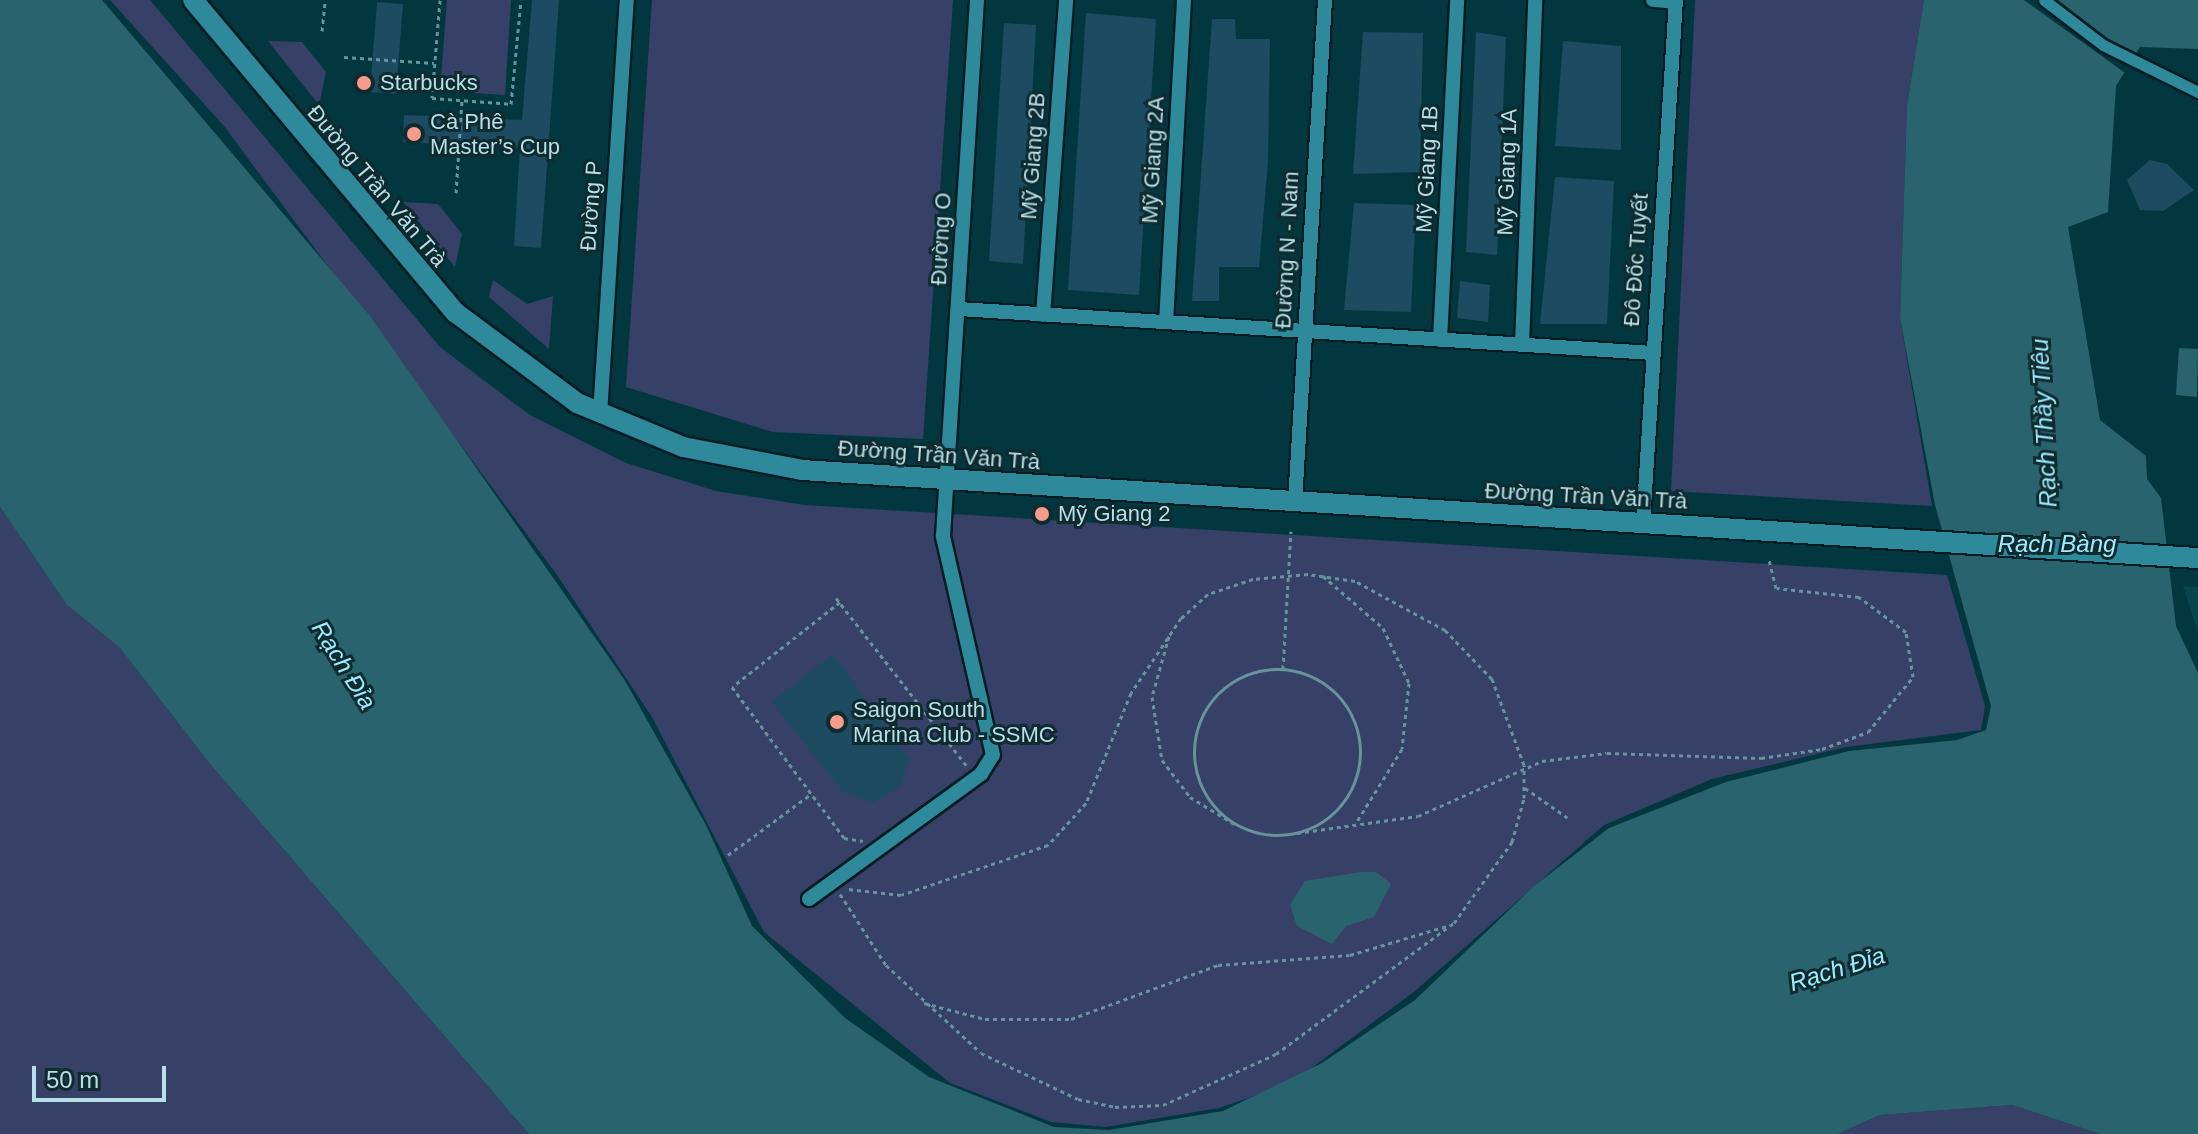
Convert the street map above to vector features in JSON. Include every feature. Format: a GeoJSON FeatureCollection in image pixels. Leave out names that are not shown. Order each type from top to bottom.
{"type":"FeatureCollection","features":[{"type":"Feature","properties":{"kind":"main road","name":"Đường Trần Văn Trà"},"geometry":{"type":"LineString","coordinates":[[193,0],[445,303],[502,353],[600,414],[754,465],[947,480],[2198,558]]}},
{"type":"Feature","properties":{"kind":"street","name":"Đường P"},"geometry":{"type":"LineString","coordinates":[[600,414],[627,0]]}},
{"type":"Feature","properties":{"kind":"street","name":"Đường O"},"geometry":{"type":"LineString","coordinates":[[809,899],[992,761],[943,536],[977,0]]}},
{"type":"Feature","properties":{"kind":"street","name":"Mỹ Giang 2B"},"geometry":{"type":"LineString","coordinates":[[1043,315],[1066,0]]}},
{"type":"Feature","properties":{"kind":"street","name":"Mỹ Giang 2A"},"geometry":{"type":"LineString","coordinates":[[1166,322],[1184,0]]}},
{"type":"Feature","properties":{"kind":"street","name":"Đường N - Nam"},"geometry":{"type":"LineString","coordinates":[[1295,502],[1325,0]]}},
{"type":"Feature","properties":{"kind":"street","name":"Mỹ Giang 1B"},"geometry":{"type":"LineString","coordinates":[[1440,340],[1457,0]]}},
{"type":"Feature","properties":{"kind":"street","name":"Mỹ Giang 1A"},"geometry":{"type":"LineString","coordinates":[[1522,345],[1535,0]]}},
{"type":"Feature","properties":{"kind":"street"},"geometry":{"type":"LineString","coordinates":[[1653,0],[1676,1]]}},
{"type":"Feature","properties":{"kind":"street"},"geometry":{"type":"LineString","coordinates":[[2044,0],[2103,45],[2198,92]]}},
{"type":"Feature","properties":{"kind":"street","name":"Đô Đốc Tuyết"},"geometry":{"type":"LineString","coordinates":[[1643,524],[1676,1]]}},
{"type":"Feature","properties":{"kind":"street"},"geometry":{"type":"LineString","coordinates":[[959,309],[1652,353]]}},
{"type":"Feature","properties":{"kind":"path"},"geometry":{"type":"LineString","coordinates":[[322,31],[325,0]]}},
{"type":"Feature","properties":{"kind":"path"},"geometry":{"type":"LineString","coordinates":[[440,0],[432,98],[511,104],[521,0]]}},
{"type":"Feature","properties":{"kind":"path"},"geometry":{"type":"LineString","coordinates":[[344,57],[434,63]]}},
{"type":"Feature","properties":{"kind":"path"},"geometry":{"type":"LineString","coordinates":[[456,193],[462,100]]}},
{"type":"Feature","properties":{"kind":"path"},"geometry":{"type":"LineString","coordinates":[[1283,669],[1291,531]]}},
{"type":"Feature","properties":{"kind":"path"},"geometry":{"type":"LineString","coordinates":[[1172,629],[1152,697],[1162,760],[1190,797],[1244,828],[1297,833],[1418,816],[1524,765],[1607,753],[1790,755],[1848,741],[1882,722],[1913,677],[1906,632],[1859,597],[1776,588],[1769,560]]}},
{"type":"Feature","properties":{"kind":"path"},"geometry":{"type":"LineString","coordinates":[[840,894],[920,1002],[1025,1078],[1097,1104],[1145,1108],[1204,1091],[1276,1054],[1454,923],[1505,857],[1525,788],[1524,765],[1504,700],[1468,649],[1389,595],[1322,575],[1288,575],[1218,589],[1172,629],[1131,693],[1086,803],[1055,840],[1031,855],[901,895],[848,889]]}},
{"type":"Feature","properties":{"kind":"path"},"geometry":{"type":"LineString","coordinates":[[1322,575],[1383,628],[1409,683],[1402,749],[1356,823]]}},
{"type":"Feature","properties":{"kind":"path"},"geometry":{"type":"LineString","coordinates":[[836,598],[966,765]]}},
{"type":"Feature","properties":{"kind":"path"},"geometry":{"type":"LineString","coordinates":[[840,602],[732,687],[844,838],[863,841]]}},
{"type":"Feature","properties":{"kind":"path"},"geometry":{"type":"LineString","coordinates":[[1244,828],[1204,791],[1195,760],[1198,727],[1230,684],[1283,669],[1312,677],[1337,695],[1361,750],[1346,799],[1297,833]]}},
{"type":"Feature","properties":{"kind":"path"},"geometry":{"type":"LineString","coordinates":[[1525,788],[1568,818]]}},
{"type":"Feature","properties":{"kind":"path"},"geometry":{"type":"LineString","coordinates":[[728,855],[811,794]]}},
{"type":"Feature","properties":{"kind":"path"},"geometry":{"type":"LineString","coordinates":[[920,1002],[985,1019],[1071,1019],[1218,965],[1350,955],[1454,923]]}},
{"type":"Feature","properties":{"kind":"shaded area"},"geometry":{"type":"Polygon","coordinates":[[[110,0],[150,0],[440,347],[530,415],[626,463],[716,491],[805,505],[1947,575],[1985,706],[1981,730],[1846,747],[1712,779],[1604,825],[1415,991],[1290,1084],[1219,1108],[1106,1127],[1051,1122],[950,1083],[764,932],[652,717],[557,575],[224,126],[110,0]]]}},
{"type":"Feature","properties":{"kind":"shaded area"},"geometry":{"type":"Polygon","coordinates":[[[447,0],[511,0],[505,95],[440,91],[447,0]]]}},
{"type":"Feature","properties":{"kind":"shaded area"},"geometry":{"type":"Polygon","coordinates":[[[652,0],[953,0],[923,439],[773,432],[626,387],[652,0]]]}},
{"type":"Feature","properties":{"kind":"shaded area"},"geometry":{"type":"Polygon","coordinates":[[[1695,0],[1924,0],[1907,105],[1900,318],[1932,506],[1671,491],[1695,0]]]}},
{"type":"Feature","properties":{"kind":"shaded area"},"geometry":{"type":"Polygon","coordinates":[[[268,41],[302,42],[326,72],[319,105],[268,41]]]}},
{"type":"Feature","properties":{"kind":"shaded area"},"geometry":{"type":"Polygon","coordinates":[[[403,202],[438,204],[462,234],[455,267],[403,202]]]}},
{"type":"Feature","properties":{"kind":"shaded area"},"geometry":{"type":"Polygon","coordinates":[[[493,280],[527,304],[553,296],[549,349],[489,297],[493,280]]]}},
{"type":"Feature","properties":{"kind":"shaded area"},"geometry":{"type":"Polygon","coordinates":[[[0,507],[67,605],[120,648],[210,764],[529,1134],[0,1134],[0,507]]]}},
{"type":"Feature","properties":{"kind":"shaded area"},"geometry":{"type":"Polygon","coordinates":[[[2183,586],[2198,587],[2198,632],[2183,586]]]}},
{"type":"Feature","properties":{"kind":"shaded area"},"geometry":{"type":"Polygon","coordinates":[[[2012,1105],[2100,1134],[1838,1134],[1880,1115],[2012,1105]]]}},
{"type":"Feature","properties":{"kind":"water"},"geometry":{"type":"Polygon","coordinates":[[[0,0],[102,0],[370,316],[624,679],[706,825],[752,926],[845,1018],[929,1077],[1054,1127],[1109,1130],[1223,1111],[1322,1063],[1415,1000],[1533,887],[1609,828],[1726,782],[1849,751],[1957,740],[1986,730],[1991,706],[1935,505],[1900,318],[1907,105],[1924,0],[2198,0],[2198,49],[2140,47],[2116,86],[2108,212],[2068,227],[2100,420],[2146,456],[2147,479],[2161,498],[2176,626],[2198,673],[2198,1134],[2100,1134],[2012,1105],[1880,1115],[1838,1134],[529,1134],[210,764],[120,648],[67,605],[0,507],[0,0]]]}},
{"type":"Feature","properties":{"kind":"water"},"geometry":{"type":"Polygon","coordinates":[[[2179,348],[2198,349],[2197,397],[2176,395],[2179,348]]]}},
{"type":"Feature","properties":{"kind":"water"},"geometry":{"type":"Polygon","coordinates":[[[1376,872],[1391,884],[1374,917],[1346,926],[1332,944],[1297,926],[1290,905],[1305,881],[1376,872]]]}},
{"type":"Feature","properties":{"kind":"pier"},"geometry":{"type":"Polygon","coordinates":[[[2024,0],[2049,0],[2137,58],[2128,75],[2024,0]]]}},
{"type":"Feature","properties":{"kind":"building"},"geometry":{"type":"Polygon","coordinates":[[[532,0],[559,0],[541,248],[514,246],[520,148],[403,142],[404,115],[522,120],[532,0]]]}},
{"type":"Feature","properties":{"kind":"building"},"geometry":{"type":"Polygon","coordinates":[[[377,2],[403,4],[396,94],[370,92],[377,2]]]}},
{"type":"Feature","properties":{"kind":"building"},"geometry":{"type":"Polygon","coordinates":[[[1086,13],[1156,19],[1139,295],[1068,290],[1086,13]]]}},
{"type":"Feature","properties":{"kind":"building"},"geometry":{"type":"Polygon","coordinates":[[[1212,19],[1235,19],[1236,39],[1270,39],[1268,161],[1259,267],[1219,267],[1219,301],[1192,301],[1212,19]]]}},
{"type":"Feature","properties":{"kind":"building"},"geometry":{"type":"Polygon","coordinates":[[[1004,23],[1036,25],[1023,264],[989,261],[1004,23]]]}},
{"type":"Feature","properties":{"kind":"building"},"geometry":{"type":"Polygon","coordinates":[[[1363,32],[1423,33],[1420,172],[1353,174],[1363,32]]]}},
{"type":"Feature","properties":{"kind":"building"},"geometry":{"type":"Polygon","coordinates":[[[1476,32],[1506,37],[1497,255],[1466,252],[1476,32]]]}},
{"type":"Feature","properties":{"kind":"building"},"geometry":{"type":"Polygon","coordinates":[[[1563,41],[1621,46],[1621,150],[1555,146],[1563,41]]]}},
{"type":"Feature","properties":{"kind":"building"},"geometry":{"type":"Polygon","coordinates":[[[2150,160],[2167,164],[2194,190],[2163,211],[2140,210],[2127,180],[2150,160]]]}},
{"type":"Feature","properties":{"kind":"building"},"geometry":{"type":"Polygon","coordinates":[[[1555,177],[1614,181],[1607,324],[1540,324],[1555,177]]]}},
{"type":"Feature","properties":{"kind":"building"},"geometry":{"type":"Polygon","coordinates":[[[1354,203],[1416,205],[1411,312],[1344,310],[1354,203]]]}},
{"type":"Feature","properties":{"kind":"building"},"geometry":{"type":"Polygon","coordinates":[[[1460,281],[1490,285],[1488,322],[1457,318],[1460,281]]]}},
{"type":"Feature","properties":{"kind":"building","name":"Saigon South Marina Club - SSMC"},"geometry":{"type":"Polygon","coordinates":[[[833,654],[909,759],[900,787],[873,803],[843,792],[772,702],[833,654]]]}},
{"type":"Feature","properties":{"kind":"place","name":"Starbucks"},"geometry":{"type":"Point","coordinates":[364,83]}},
{"type":"Feature","properties":{"kind":"place","name":"Cà Phê Master’s Cup"},"geometry":{"type":"Point","coordinates":[414,134]}},
{"type":"Feature","properties":{"kind":"place","name":"Mỹ Giang 2"},"geometry":{"type":"Point","coordinates":[1042,514]}},
{"type":"Feature","properties":{"kind":"place","name":"Saigon South Marina Club - SSMC"},"geometry":{"type":"Point","coordinates":[837,722]}},
{"type":"Feature","properties":{"kind":"water label","name":"Rạch Thầy Tiêu"},"geometry":{"type":"Point","coordinates":[2044,423]}},
{"type":"Feature","properties":{"kind":"water label","name":"Rạch Bàng"},"geometry":{"type":"Point","coordinates":[2057,544]}},
{"type":"Feature","properties":{"kind":"water label","name":"Rạch Đỉa"},"geometry":{"type":"Point","coordinates":[344,665]}},
{"type":"Feature","properties":{"kind":"water label","name":"Rạch Đỉa"},"geometry":{"type":"Point","coordinates":[1837,969]}}]}
